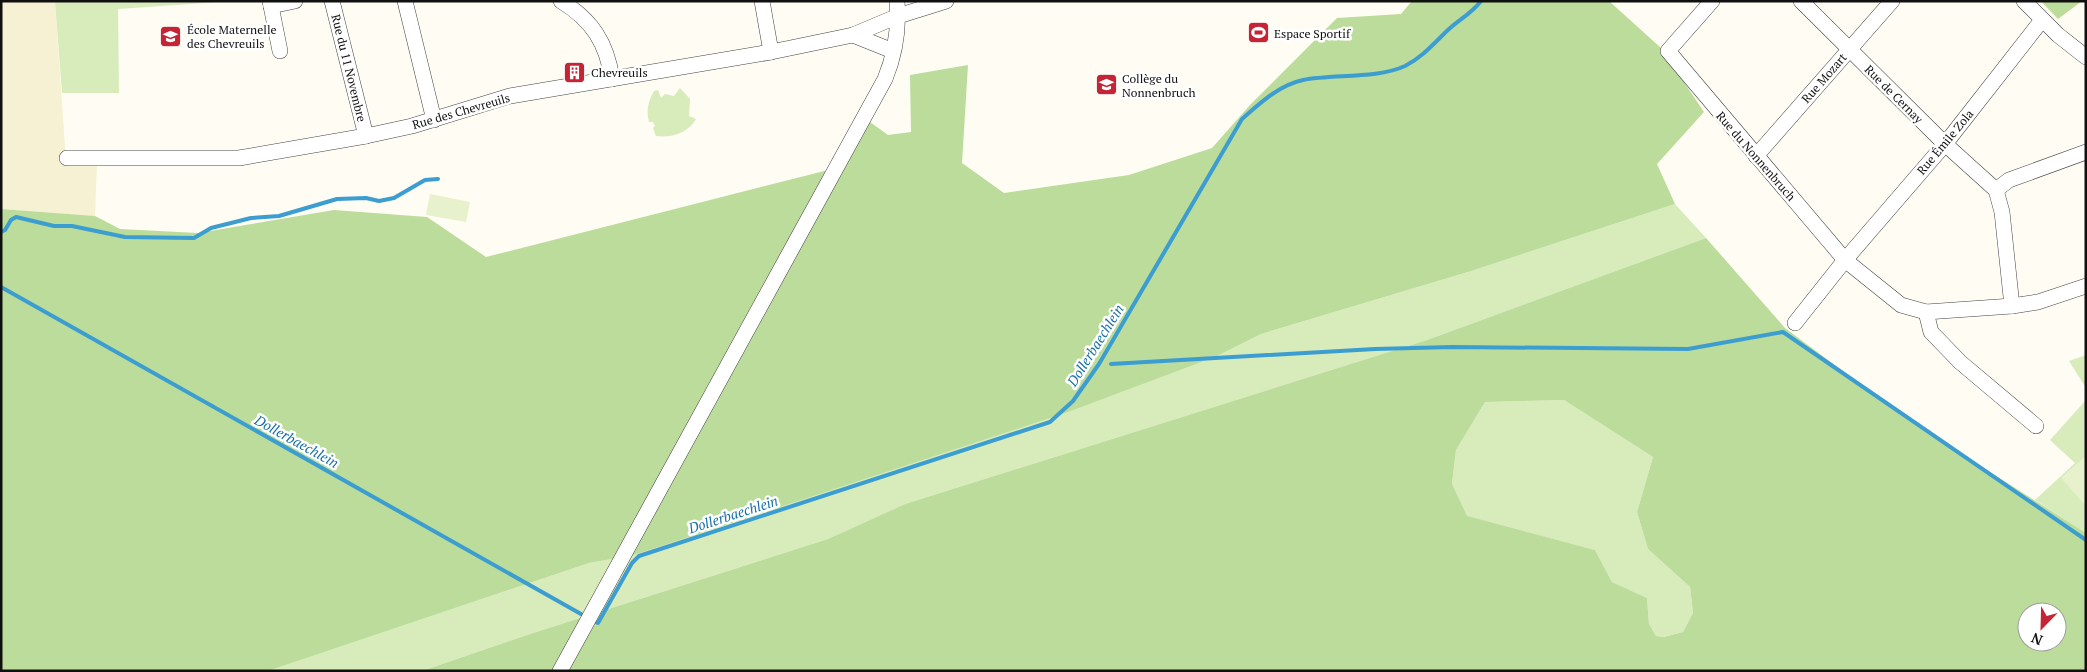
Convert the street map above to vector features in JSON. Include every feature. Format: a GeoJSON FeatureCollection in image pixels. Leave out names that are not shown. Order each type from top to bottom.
{"type":"FeatureCollection","features":[{"type":"Feature","properties":{"kind":"street"},"geometry":{"type":"LineString","coordinates":[[280,51],[271,4],[295,1]]}},
{"type":"Feature","properties":{"kind":"street","name":"Rue du 11 Novembre"},"geometry":{"type":"LineString","coordinates":[[332,1],[366,136]]}},
{"type":"Feature","properties":{"kind":"street"},"geometry":{"type":"LineString","coordinates":[[404,1],[434,120]]}},
{"type":"Feature","properties":{"kind":"street"},"geometry":{"type":"LineString","coordinates":[[560,1],[577,11],[602,41],[612,79]]}},
{"type":"Feature","properties":{"kind":"street"},"geometry":{"type":"LineString","coordinates":[[762,1],[770,52]]}},
{"type":"Feature","properties":{"kind":"street","name":"Rue des Chevreuils"},"geometry":{"type":"LineString","coordinates":[[67,158],[239,158],[366,136],[434,120],[510,96],[770,52],[853,35],[898,8],[946,1]]}},
{"type":"Feature","properties":{"kind":"street","name":"Rue du Nonnenbruch"},"geometry":{"type":"LineString","coordinates":[[1712,1],[1668,51],[1845,260],[1901,305],[1926,312],[2012,306],[2038,302],[2086,286]]}},
{"type":"Feature","properties":{"kind":"street","name":"Rue de Cernay"},"geometry":{"type":"LineString","coordinates":[[1801,1],[1945,144],[1996,190]]}},
{"type":"Feature","properties":{"kind":"street","name":"Rue Mozart"},"geometry":{"type":"LineString","coordinates":[[1756,156],[1892,1]]}},
{"type":"Feature","properties":{"kind":"street"},"geometry":{"type":"LineString","coordinates":[[2024,1],[2042,20],[2086,57]]}},
{"type":"Feature","properties":{"kind":"street"},"geometry":{"type":"LineString","coordinates":[[560,671],[879,90],[890,68],[898,8]]}},
{"type":"Feature","properties":{"kind":"street","name":"Rue Émile Zola"},"geometry":{"type":"LineString","coordinates":[[1845,260],[1945,144],[2042,20]]}},
{"type":"Feature","properties":{"kind":"street"},"geometry":{"type":"LineString","coordinates":[[853,35],[893,51]]}},
{"type":"Feature","properties":{"kind":"street"},"geometry":{"type":"LineString","coordinates":[[2012,306],[2002,212],[1996,190],[2009,180],[2086,152]]}},
{"type":"Feature","properties":{"kind":"street"},"geometry":{"type":"LineString","coordinates":[[1794,323],[1845,260]]}},
{"type":"Feature","properties":{"kind":"street"},"geometry":{"type":"LineString","coordinates":[[1926,312],[1931,332],[1960,362],[2036,426]]}},
{"type":"Feature","properties":{"kind":"shaded area"},"geometry":{"type":"Polygon","coordinates":[[[1,1],[55,1],[66,162],[97,165],[95,216],[1,209],[1,1]]]}},
{"type":"Feature","properties":{"kind":"green space"},"geometry":{"type":"Polygon","coordinates":[[[55,1],[219,2],[118,9],[119,93],[62,93],[55,1]]]}},
{"type":"Feature","properties":{"kind":"green space"},"geometry":{"type":"Polygon","coordinates":[[[1412,1],[1609,1],[1661,48],[1704,112],[1657,164],[1675,204],[1468,272],[1261,334],[1217,356],[1065,413],[634,555],[589,563],[268,671],[1,671],[1,209],[95,216],[120,229],[198,233],[334,210],[427,217],[486,257],[840,167],[870,122],[888,135],[911,132],[910,75],[968,65],[962,163],[1004,193],[1129,175],[1212,148],[1250,105],[1337,18],[1401,14],[1412,1]]]}},
{"type":"Feature","properties":{"kind":"green space"},"geometry":{"type":"Polygon","coordinates":[[[2041,1],[2082,1],[2058,19],[2041,1]]]}},
{"type":"Feature","properties":{"kind":"green space"},"geometry":{"type":"Polygon","coordinates":[[[680,88],[690,99],[689,116],[696,119],[689,128],[679,134],[656,136],[653,128],[655,126],[653,122],[649,122],[648,114],[648,106],[654,91],[658,90],[661,98],[665,94],[674,96],[680,88]]]}},
{"type":"Feature","properties":{"kind":"green space"},"geometry":{"type":"Polygon","coordinates":[[[430,194],[470,202],[466,222],[426,215],[430,194]]]}},
{"type":"Feature","properties":{"kind":"green space"},"geometry":{"type":"Polygon","coordinates":[[[1675,204],[1706,238],[1427,340],[905,504],[828,539],[533,633],[422,671],[268,671],[589,563],[634,555],[1217,356],[1261,334],[1468,272],[1675,204]]]}},
{"type":"Feature","properties":{"kind":"green space"},"geometry":{"type":"Polygon","coordinates":[[[1706,238],[1785,328],[1910,421],[2086,533],[2086,671],[422,671],[533,633],[828,539],[905,504],[1427,340],[1706,238]],[[1564,400],[1485,402],[1456,450],[1452,484],[1467,516],[1595,550],[1612,582],[1647,598],[1649,624],[1656,636],[1664,637],[1683,632],[1693,613],[1690,587],[1648,549],[1637,512],[1653,457],[1564,400]]]}},
{"type":"Feature","properties":{"kind":"green space"},"geometry":{"type":"Polygon","coordinates":[[[2086,355],[2086,388],[2069,361],[2086,355]]]}},
{"type":"Feature","properties":{"kind":"green space"},"geometry":{"type":"Polygon","coordinates":[[[1564,400],[1653,457],[1637,512],[1648,549],[1690,587],[1693,613],[1683,632],[1664,637],[1656,636],[1649,624],[1647,598],[1612,582],[1595,550],[1467,517],[1452,484],[1456,450],[1485,402],[1564,400]]]}},
{"type":"Feature","properties":{"kind":"green space"},"geometry":{"type":"Polygon","coordinates":[[[2086,400],[2086,533],[2035,500],[2075,463],[2050,440],[2086,400]]]}},
{"type":"Feature","properties":{"kind":"green space"},"geometry":{"type":"Polygon","coordinates":[[[2086,456],[2086,506],[2061,478],[2086,456]]]}},
{"type":"Feature","properties":{"kind":"waterway","name":"Dollerbaechlein"},"geometry":{"type":"LineString","coordinates":[[594,621],[598,623],[632,563],[639,556],[1050,422],[1073,401],[1099,364],[1242,119],[1270,96],[1294,82],[1315,78],[1368,75],[1405,66],[1423,54],[1481,1]]}},
{"type":"Feature","properties":{"kind":"waterway"},"geometry":{"type":"LineString","coordinates":[[1,232],[16,217],[54,226],[72,226],[125,237],[194,238],[211,228],[251,218],[279,216],[337,199],[366,198],[379,201],[394,198],[425,180],[438,179]]}},
{"type":"Feature","properties":{"kind":"waterway","name":"Dollerbaechlein"},"geometry":{"type":"LineString","coordinates":[[1,287],[581,614]]}},
{"type":"Feature","properties":{"kind":"waterway"},"geometry":{"type":"LineString","coordinates":[[1111,364],[1375,349],[1452,347],[1688,349],[1783,332],[2086,540]]}},
{"type":"Feature","properties":{"kind":"place","name":"Espace Sportif"},"geometry":{"type":"Point","coordinates":[1258,33]}},
{"type":"Feature","properties":{"kind":"place","name":"École Maternelle des Chevreuils"},"geometry":{"type":"Point","coordinates":[171,36]}},
{"type":"Feature","properties":{"kind":"place","name":"Chevreuils"},"geometry":{"type":"Point","coordinates":[575,72]}},
{"type":"Feature","properties":{"kind":"place","name":"Collège du Nonnenbruch"},"geometry":{"type":"Point","coordinates":[1106,85]}}]}
